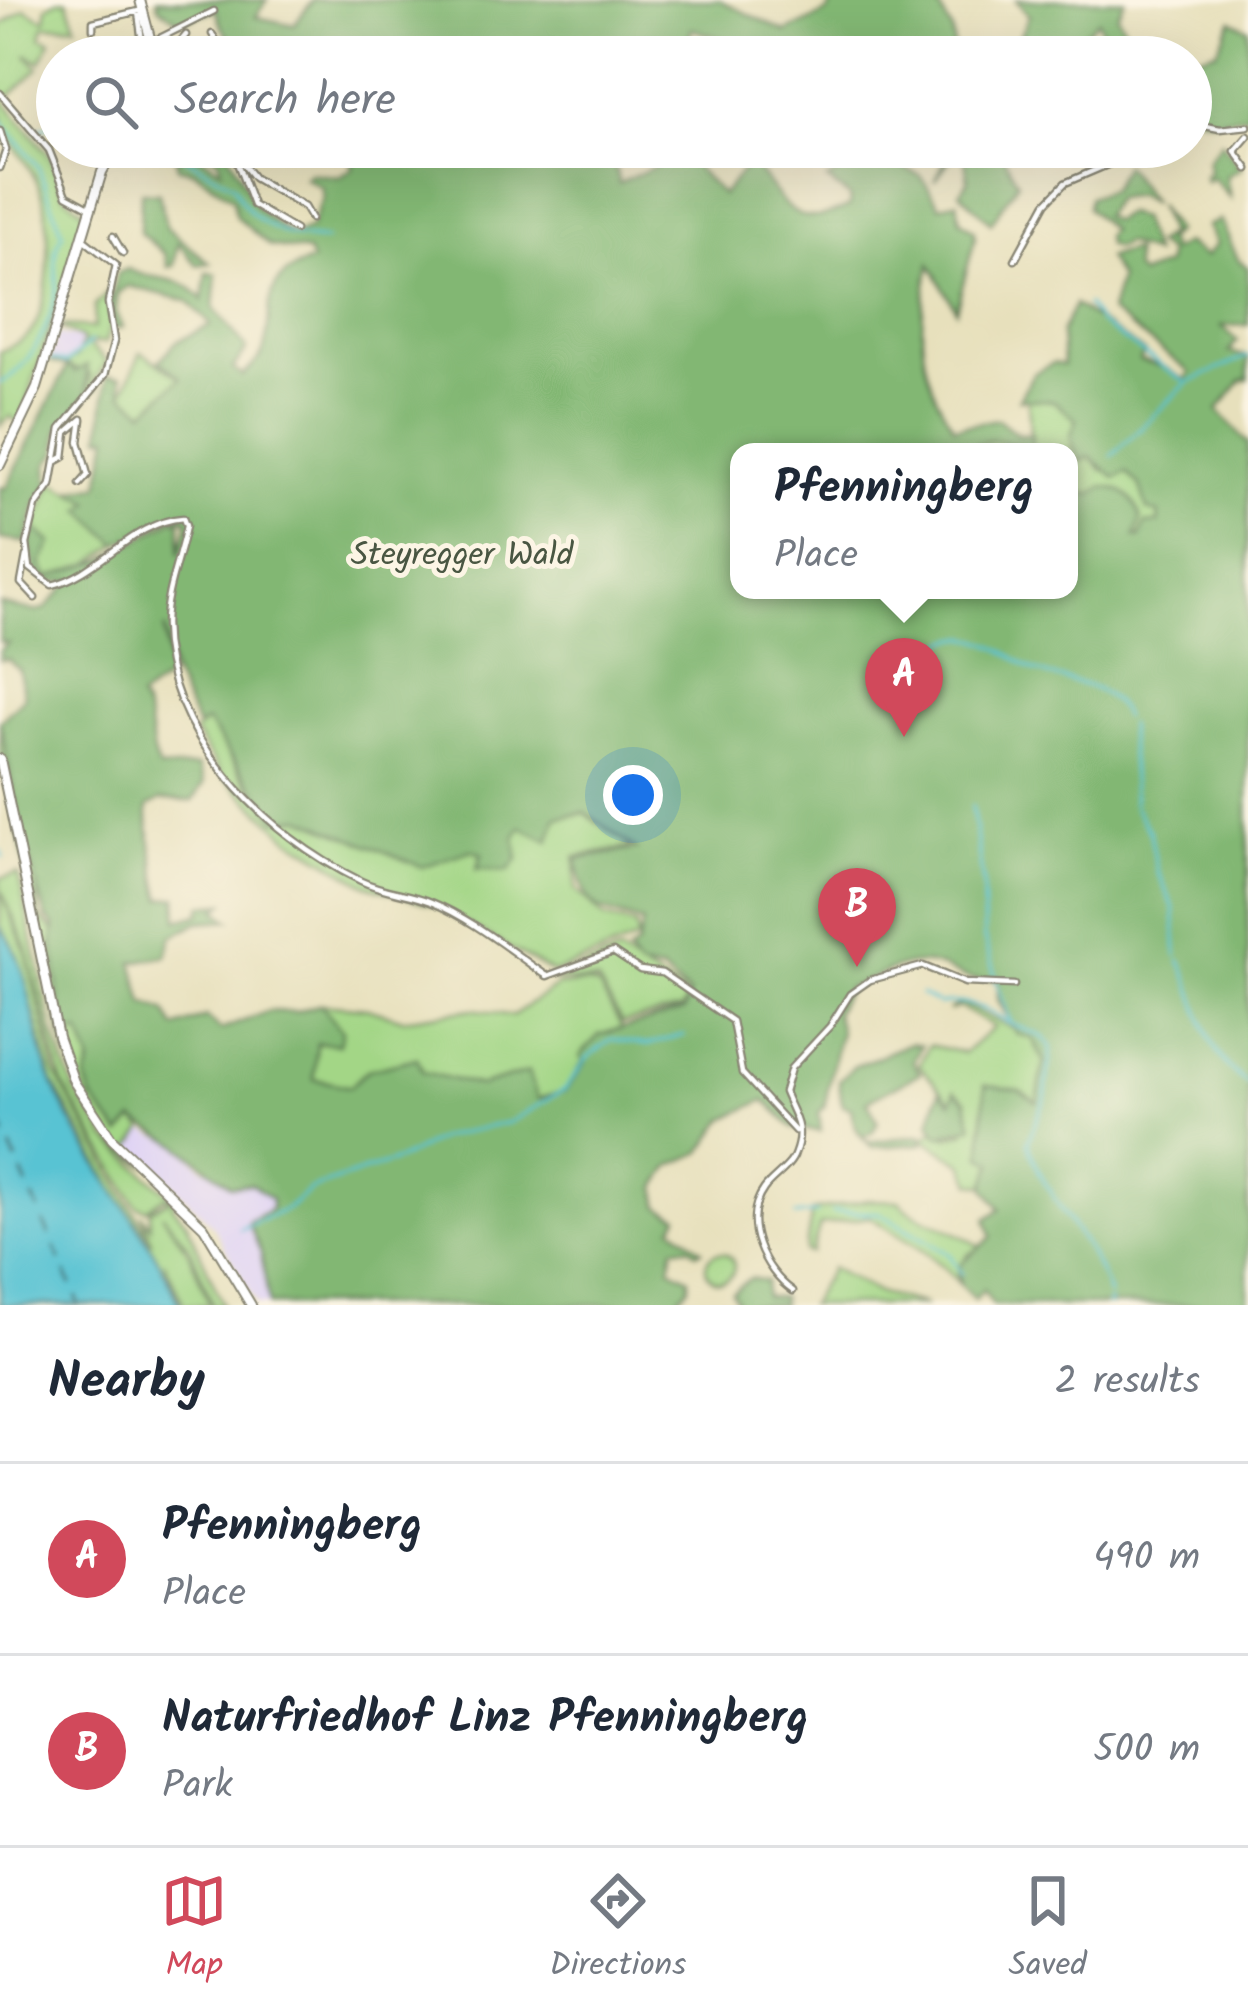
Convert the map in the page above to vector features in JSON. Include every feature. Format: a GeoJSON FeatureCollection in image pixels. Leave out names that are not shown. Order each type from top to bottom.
{"type":"FeatureCollection","features":[{"type":"Feature","properties":{"kind":"main road"},"geometry":{"type":"LineString","coordinates":[[140,7],[150,36]]}},
{"type":"Feature","properties":{"kind":"main road"},"geometry":{"type":"LineString","coordinates":[[0,465],[37,388],[107,168]]}},
{"type":"Feature","properties":{"kind":"main road"},"geometry":{"type":"LineString","coordinates":[[0,758],[56,1028],[74,1082],[112,1139],[204,1227],[251,1305]]}},
{"type":"Feature","properties":{"kind":"street"},"geometry":{"type":"LineString","coordinates":[[93,28],[93,22],[140,7]]}},
{"type":"Feature","properties":{"kind":"street"},"geometry":{"type":"LineString","coordinates":[[164,36],[214,11]]}},
{"type":"Feature","properties":{"kind":"street"},"geometry":{"type":"LineString","coordinates":[[0,93],[36,135]]}},
{"type":"Feature","properties":{"kind":"street"},"geometry":{"type":"LineString","coordinates":[[1212,127],[1248,125]]}},
{"type":"Feature","properties":{"kind":"street"},"geometry":{"type":"LineString","coordinates":[[0,131],[6,150],[0,168]]}},
{"type":"Feature","properties":{"kind":"street"},"geometry":{"type":"LineString","coordinates":[[1248,136],[1235,152],[1248,169]]}},
{"type":"Feature","properties":{"kind":"street"},"geometry":{"type":"LineString","coordinates":[[56,168],[67,195],[91,208]]}},
{"type":"Feature","properties":{"kind":"street"},"geometry":{"type":"LineString","coordinates":[[239,168],[253,205],[295,230]]}},
{"type":"Feature","properties":{"kind":"street"},"geometry":{"type":"LineString","coordinates":[[246,168],[254,178],[304,207],[311,219]]}},
{"type":"Feature","properties":{"kind":"street"},"geometry":{"type":"LineString","coordinates":[[1015,260],[1046,203],[1065,183],[1100,168]]}},
{"type":"Feature","properties":{"kind":"street"},"geometry":{"type":"LineString","coordinates":[[113,236],[123,253]]}},
{"type":"Feature","properties":{"kind":"street"},"geometry":{"type":"LineString","coordinates":[[35,598],[21,583],[36,506],[51,485],[61,429],[72,410],[100,388],[112,354],[114,332],[108,303],[115,262],[82,239]]}},
{"type":"Feature","properties":{"kind":"street"},"geometry":{"type":"LineString","coordinates":[[55,462],[64,457],[67,432],[82,419],[79,446],[88,475],[80,484]]}},
{"type":"Feature","properties":{"kind":"street"},"geometry":{"type":"LineString","coordinates":[[26,556],[41,581],[55,585],[90,571],[118,546],[183,518],[186,526],[166,614],[170,667],[199,738],[227,778],[279,828],[324,860],[373,886],[433,903],[547,976],[613,952],[640,970],[662,973],[732,1021],[742,1073],[795,1131]]}},
{"type":"Feature","properties":{"kind":"street"},"geometry":{"type":"LineString","coordinates":[[793,1291],[768,1264],[754,1222],[761,1192],[796,1152],[800,1119],[784,1092],[787,1075],[860,986],[897,968],[923,966],[965,983],[1014,985]]}},
{"type":"Feature","properties":{"kind":"shaded area"},"geometry":{"type":"Polygon","coordinates":[[[57,334],[83,340],[77,356],[64,363],[51,359],[57,334]]]}},
{"type":"Feature","properties":{"kind":"shaded area"},"geometry":{"type":"Polygon","coordinates":[[[144,1130],[179,1145],[203,1168],[251,1184],[271,1199],[271,1209],[248,1222],[261,1253],[269,1305],[257,1305],[213,1226],[158,1168],[130,1150],[144,1130]]]}},
{"type":"Feature","properties":{"kind":"green space"},"geometry":{"type":"Polygon","coordinates":[[[67,0],[76,25],[44,26],[41,36],[36,36],[36,59],[26,54],[36,71],[8,98],[0,91],[0,26],[25,9],[45,20],[47,6],[67,0]]]}},
{"type":"Feature","properties":{"kind":"green space"},"geometry":{"type":"Polygon","coordinates":[[[157,0],[267,0],[256,17],[294,25],[313,0],[719,0],[786,32],[828,12],[833,0],[935,0],[953,36],[714,36],[692,29],[689,36],[229,36],[216,9],[181,22],[158,7],[157,0]]]}},
{"type":"Feature","properties":{"kind":"green space"},"geometry":{"type":"Polygon","coordinates":[[[1016,0],[1125,0],[1117,15],[1130,36],[1103,35],[1098,20],[1082,36],[1020,36],[1029,15],[1016,0]]]}},
{"type":"Feature","properties":{"kind":"green space"},"geometry":{"type":"Polygon","coordinates":[[[1232,20],[1248,29],[1248,115],[1212,120],[1212,52],[1232,20]]]}},
{"type":"Feature","properties":{"kind":"green space"},"geometry":{"type":"Polygon","coordinates":[[[0,96],[36,139],[36,168],[55,168],[64,195],[87,213],[20,423],[9,416],[0,426],[0,352],[29,335],[38,319],[48,238],[39,186],[8,136],[0,96]]]}},
{"type":"Feature","properties":{"kind":"green space"},"geometry":{"type":"Polygon","coordinates":[[[1221,142],[1241,168],[1226,176],[1230,198],[1212,177],[1206,182],[1212,154],[1221,142]]]}},
{"type":"Feature","properties":{"kind":"green space","name":"Steyregger Wald"},"geometry":{"type":"Polygon","coordinates":[[[178,168],[237,168],[264,215],[294,235],[310,228],[323,197],[321,187],[305,178],[309,173],[340,177],[353,168],[615,168],[619,183],[652,168],[696,168],[722,195],[744,168],[755,168],[782,202],[802,216],[815,217],[850,206],[849,196],[827,180],[846,168],[904,168],[921,176],[940,206],[957,201],[960,220],[974,230],[975,239],[956,310],[930,264],[922,329],[933,388],[954,427],[998,419],[1017,434],[1032,435],[1031,443],[730,443],[730,599],[1078,599],[1078,493],[1093,494],[1102,487],[1122,491],[1136,505],[1141,519],[1135,537],[1140,538],[1145,524],[1158,523],[1159,513],[1147,510],[1140,486],[1126,472],[1116,478],[1090,457],[1078,462],[1078,443],[1072,443],[1070,436],[1077,420],[1054,401],[1019,399],[1033,374],[1053,363],[1063,365],[1061,333],[1074,305],[1144,352],[1140,361],[1164,367],[1185,380],[1190,372],[1110,312],[1119,279],[1107,258],[1134,250],[1134,269],[1140,275],[1166,265],[1167,253],[1155,244],[1168,234],[1157,205],[1175,231],[1166,240],[1171,251],[1185,243],[1205,257],[1216,244],[1207,226],[1220,220],[1238,259],[1248,267],[1248,325],[1222,326],[1237,341],[1229,352],[1248,357],[1248,380],[1242,380],[1218,410],[1248,443],[1248,1305],[993,1305],[983,1290],[975,1300],[960,1285],[960,1264],[992,1237],[986,1219],[1001,1209],[985,1187],[993,1162],[982,1156],[985,1085],[1019,1090],[1037,1102],[1044,1062],[1033,1039],[1017,1034],[998,1000],[998,979],[967,978],[922,964],[900,967],[848,987],[835,1013],[840,1031],[824,1108],[819,1112],[821,1131],[793,1128],[765,1100],[725,1119],[702,1152],[671,1166],[657,1187],[659,1206],[679,1216],[673,1227],[702,1250],[696,1253],[690,1247],[674,1247],[670,1268],[689,1278],[689,1287],[671,1305],[269,1305],[261,1253],[248,1222],[271,1209],[271,1199],[251,1184],[231,1186],[179,1145],[134,1120],[121,1135],[93,1099],[86,1080],[91,1061],[80,1032],[64,1037],[55,926],[46,917],[19,822],[0,721],[24,697],[19,670],[8,659],[0,660],[0,650],[8,643],[0,642],[0,604],[43,610],[72,580],[52,583],[34,571],[30,543],[35,529],[52,543],[41,564],[48,578],[103,560],[173,520],[181,520],[180,554],[188,523],[185,517],[173,516],[118,544],[82,510],[91,502],[71,491],[100,485],[109,436],[101,436],[107,376],[121,377],[123,394],[145,411],[181,378],[159,361],[176,342],[211,325],[188,301],[128,286],[118,293],[116,312],[123,327],[115,329],[110,309],[117,273],[128,269],[186,285],[203,300],[207,273],[217,274],[214,308],[247,349],[233,369],[243,376],[262,354],[274,289],[293,269],[312,261],[308,252],[270,246],[236,217],[233,199],[194,171],[178,168]],[[164,628],[169,677],[139,699],[159,769],[198,767],[204,784],[193,801],[161,800],[148,807],[160,892],[162,898],[177,897],[178,920],[200,914],[203,905],[224,903],[217,910],[230,920],[198,922],[172,937],[167,956],[133,962],[144,1003],[165,1011],[175,1028],[206,1017],[221,1030],[269,1011],[296,1012],[321,1004],[342,1031],[339,1044],[317,1043],[314,1079],[350,1087],[367,1070],[417,1058],[423,1072],[480,1086],[528,1072],[538,1099],[565,1091],[585,1063],[580,1056],[599,1035],[684,1011],[689,994],[661,971],[639,968],[628,953],[637,946],[643,923],[603,911],[583,890],[577,859],[636,849],[585,812],[557,817],[549,841],[521,827],[515,838],[518,859],[508,871],[477,868],[482,854],[471,850],[422,867],[301,817],[277,820],[207,722],[197,727],[173,674],[164,628]]]}},
{"type":"Feature","properties":{"kind":"green space"},"geometry":{"type":"Polygon","coordinates":[[[966,168],[1010,168],[1018,182],[991,223],[960,192],[968,181],[966,168]]]}},
{"type":"Feature","properties":{"kind":"green space"},"geometry":{"type":"Polygon","coordinates":[[[1126,168],[1153,204],[1138,195],[1115,198],[1103,216],[1113,221],[1126,213],[1140,219],[1153,254],[1125,243],[1116,248],[1107,245],[1105,236],[1110,230],[1087,208],[1089,197],[1110,190],[1126,168]]]}},
{"type":"Feature","properties":{"kind":"green space"},"geometry":{"type":"Polygon","coordinates":[[[141,192],[159,193],[166,227],[210,263],[197,265],[178,243],[174,266],[168,267],[165,254],[140,233],[141,192]]]}},
{"type":"Feature","properties":{"kind":"green space"},"geometry":{"type":"Polygon","coordinates":[[[108,292],[111,324],[105,343],[87,343],[107,362],[95,380],[97,389],[87,396],[90,374],[49,361],[66,363],[77,356],[83,340],[58,326],[94,328],[95,306],[108,292]]]}},
{"type":"Feature","properties":{"kind":"green space"},"geometry":{"type":"Polygon","coordinates":[[[141,352],[181,378],[145,412],[123,394],[141,352]]]}},
{"type":"Feature","properties":{"kind":"green space"},"geometry":{"type":"Polygon","coordinates":[[[68,365],[75,372],[87,366],[87,396],[59,429],[57,453],[48,463],[49,485],[37,502],[26,542],[0,539],[0,487],[6,488],[68,365]]]}},
{"type":"Feature","properties":{"kind":"green space"},"geometry":{"type":"Polygon","coordinates":[[[1028,398],[1054,401],[1077,420],[1079,462],[1090,457],[1102,470],[1126,472],[1140,486],[1148,509],[1159,512],[1158,524],[1135,538],[1115,492],[1102,487],[1093,494],[1078,493],[1078,443],[1031,443],[1028,398]]]}},
{"type":"Feature","properties":{"kind":"green space"},"geometry":{"type":"Polygon","coordinates":[[[53,482],[92,503],[83,510],[118,544],[84,568],[53,579],[41,569],[33,544],[53,482]]]}},
{"type":"Feature","properties":{"kind":"green space"},"geometry":{"type":"Polygon","coordinates":[[[0,721],[19,822],[35,866],[39,917],[54,930],[65,1036],[79,1031],[91,1061],[86,1080],[93,1099],[120,1134],[134,1120],[144,1130],[130,1150],[148,1166],[104,1128],[61,1036],[0,748],[0,721]]]}},
{"type":"Feature","properties":{"kind":"green space"},"geometry":{"type":"Polygon","coordinates":[[[207,721],[252,791],[287,820],[301,817],[422,866],[471,850],[482,853],[478,868],[521,827],[549,841],[557,818],[585,813],[631,847],[575,857],[576,890],[605,918],[636,926],[637,940],[553,973],[436,906],[367,885],[289,838],[223,776],[194,732],[207,721]]]}},
{"type":"Feature","properties":{"kind":"green space"},"geometry":{"type":"Polygon","coordinates":[[[18,874],[53,1032],[75,1092],[106,1138],[176,1201],[172,1205],[187,1223],[223,1305],[213,1305],[190,1248],[162,1214],[189,1253],[210,1305],[184,1305],[164,1261],[180,1305],[52,1081],[23,973],[0,927],[0,890],[26,953],[56,1075],[152,1243],[141,1214],[150,1226],[150,1210],[171,1199],[164,1197],[147,1209],[137,1206],[63,1085],[26,947],[0,887],[0,878],[18,874]]]}},
{"type":"Feature","properties":{"kind":"green space"},"geometry":{"type":"Polygon","coordinates":[[[619,953],[687,997],[682,1009],[622,1023],[598,982],[551,980],[619,953]]]}},
{"type":"Feature","properties":{"kind":"green space"},"geometry":{"type":"Polygon","coordinates":[[[586,983],[599,987],[622,1028],[599,1035],[565,1091],[537,1099],[528,1072],[480,1086],[423,1072],[417,1058],[350,1087],[313,1079],[317,1043],[342,1031],[321,1004],[367,1008],[403,1019],[473,1009],[512,1016],[557,986],[586,983]]]}},
{"type":"Feature","properties":{"kind":"green space"},"geometry":{"type":"Polygon","coordinates":[[[960,1003],[1033,1038],[1045,1062],[1038,1103],[985,1085],[982,1156],[993,1162],[986,1185],[972,1183],[964,1164],[922,1138],[938,1129],[947,1137],[965,1132],[966,1100],[955,1091],[952,1102],[919,1065],[929,1045],[964,1053],[994,1027],[959,1007],[948,1011],[960,1003]]]}},
{"type":"Feature","properties":{"kind":"green space"},"geometry":{"type":"Polygon","coordinates":[[[910,1043],[921,1045],[913,1061],[920,1073],[867,1101],[878,1121],[872,1133],[862,1135],[851,1108],[842,1106],[839,1080],[853,1067],[910,1043]]]}},
{"type":"Feature","properties":{"kind":"green space"},"geometry":{"type":"Polygon","coordinates":[[[940,1090],[951,1102],[955,1091],[966,1100],[973,1126],[939,1136],[930,1123],[940,1090]]]}},
{"type":"Feature","properties":{"kind":"green space"},"geometry":{"type":"Polygon","coordinates":[[[862,1135],[868,1142],[921,1135],[923,1144],[872,1147],[862,1135]]]}},
{"type":"Feature","properties":{"kind":"green space"},"geometry":{"type":"Polygon","coordinates":[[[868,1200],[900,1201],[913,1213],[981,1247],[968,1254],[957,1274],[960,1285],[929,1256],[870,1217],[820,1225],[811,1253],[805,1252],[812,1211],[868,1200]]]}},
{"type":"Feature","properties":{"kind":"green space"},"geometry":{"type":"Polygon","coordinates":[[[720,1253],[730,1257],[734,1267],[730,1277],[720,1281],[710,1277],[706,1267],[710,1257],[720,1253]]]}},
{"type":"Feature","properties":{"kind":"green space"},"geometry":{"type":"Polygon","coordinates":[[[831,1268],[880,1294],[926,1305],[809,1305],[831,1268]]]}},
{"type":"Feature","properties":{"kind":"green space"},"geometry":{"type":"Polygon","coordinates":[[[750,1278],[766,1281],[765,1297],[781,1297],[782,1305],[739,1305],[732,1292],[750,1278]]]}},
{"type":"Feature","properties":{"kind":"water"},"geometry":{"type":"Polygon","coordinates":[[[0,927],[18,959],[60,1099],[149,1244],[180,1305],[0,1305],[0,927]]]}},
{"type":"Feature","properties":{"kind":"waterway"},"geometry":{"type":"LineString","coordinates":[[143,29],[144,36]]}},
{"type":"Feature","properties":{"kind":"waterway"},"geometry":{"type":"LineString","coordinates":[[0,119],[36,164]]}},
{"type":"Feature","properties":{"kind":"waterway"},"geometry":{"type":"LineString","coordinates":[[0,383],[30,355],[45,329],[56,288],[55,255],[63,234],[39,168]]}},
{"type":"Feature","properties":{"kind":"waterway"},"geometry":{"type":"LineString","coordinates":[[204,168],[234,185],[249,210],[270,227],[297,237],[326,240]]}},
{"type":"Feature","properties":{"kind":"waterway"},"geometry":{"type":"LineString","coordinates":[[1087,305],[1099,323],[1187,383]]}},
{"type":"Feature","properties":{"kind":"waterway"},"geometry":{"type":"LineString","coordinates":[[51,359],[66,363],[91,342]]}},
{"type":"Feature","properties":{"kind":"waterway"},"geometry":{"type":"LineString","coordinates":[[1112,456],[1187,383],[1248,356]]}},
{"type":"Feature","properties":{"kind":"waterway"},"geometry":{"type":"LineString","coordinates":[[936,649],[948,640],[974,638],[1036,671]]}},
{"type":"Feature","properties":{"kind":"waterway"},"geometry":{"type":"LineString","coordinates":[[1038,671],[1098,690],[1124,717]]}},
{"type":"Feature","properties":{"kind":"waterway"},"geometry":{"type":"LineString","coordinates":[[1128,724],[1134,805]]}},
{"type":"Feature","properties":{"kind":"waterway"},"geometry":{"type":"LineString","coordinates":[[972,806],[983,884],[984,938],[996,979]]}},
{"type":"Feature","properties":{"kind":"waterway"},"geometry":{"type":"LineString","coordinates":[[1135,808],[1150,833],[1157,871],[1174,908],[1177,956]]}},
{"type":"Feature","properties":{"kind":"waterway"},"geometry":{"type":"LineString","coordinates":[[0,850],[3,857]]}},
{"type":"Feature","properties":{"kind":"waterway"},"geometry":{"type":"LineString","coordinates":[[1180,960],[1212,1043],[1248,1084]]}},
{"type":"Feature","properties":{"kind":"waterway"},"geometry":{"type":"LineString","coordinates":[[996,981],[1011,1024],[1043,1037],[1051,1047],[1045,1099],[1028,1141],[1035,1163],[1109,1295]]}},
{"type":"Feature","properties":{"kind":"waterway"},"geometry":{"type":"LineString","coordinates":[[921,995],[939,1004],[977,1007],[1011,1024]]}},
{"type":"Feature","properties":{"kind":"waterway"},"geometry":{"type":"LineString","coordinates":[[240,1229],[287,1209],[311,1189],[401,1159],[440,1138],[510,1122],[565,1089],[588,1057],[612,1039],[647,1045],[684,1035]]}},
{"type":"Feature","properties":{"kind":"waterway"},"geometry":{"type":"LineString","coordinates":[[832,1212],[879,1213],[949,1254],[962,1274]]}},
{"type":"Feature","properties":{"kind":"waterway"},"geometry":{"type":"LineString","coordinates":[[795,1216],[817,1213]]}},
{"type":"Feature","properties":{"kind":"waterway"},"geometry":{"type":"LineString","coordinates":[[1108,1305],[1109,1301]]}},
{"type":"Feature","properties":{"kind":"ferry route"},"geometry":{"type":"LineString","coordinates":[[0,1123],[80,1305]]}},
{"type":"Feature","properties":{"kind":"place","name":"Pfenningberg"},"geometry":{"type":"Point","coordinates":[904,737]}},
{"type":"Feature","properties":{"kind":"place","name":"Naturfriedhof Linz Pfenningberg"},"geometry":{"type":"Point","coordinates":[857,967]}}]}
